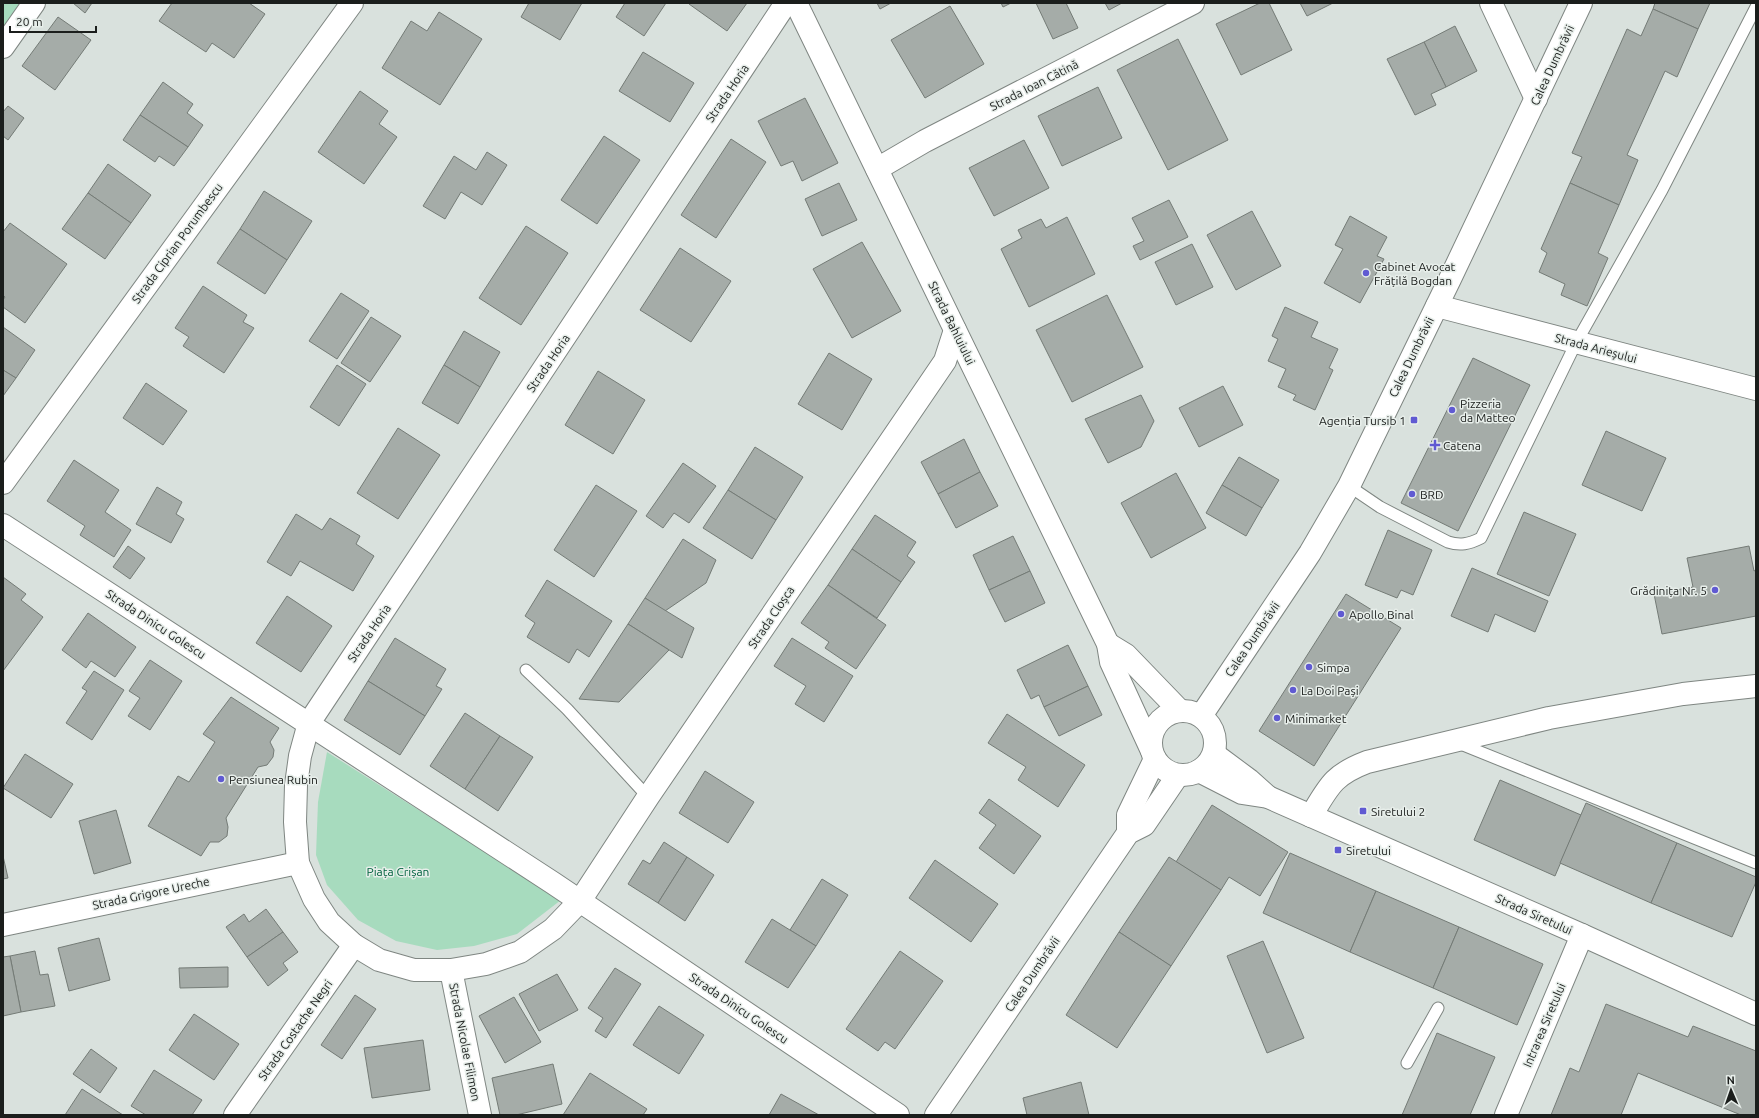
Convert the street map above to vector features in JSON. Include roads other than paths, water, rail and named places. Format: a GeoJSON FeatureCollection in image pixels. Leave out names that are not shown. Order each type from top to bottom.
{"type":"FeatureCollection","features":[{"type":"Feature","properties":{"kind":"street"},"geometry":{"type":"LineString","coordinates":[[3,47],[34,3]]}},
{"type":"Feature","properties":{"kind":"street","name":"Strada Ciprian Porumbescu"},"geometry":{"type":"LineString","coordinates":[[3,483],[352,3]]}},
{"type":"Feature","properties":{"kind":"street","name":"Strada Horia"},"geometry":{"type":"LineString","coordinates":[[309,723],[786,3]]}},
{"type":"Feature","properties":{"kind":"street","name":"Strada Bahluiului"},"geometry":{"type":"LineString","coordinates":[[796,3],[1108,644],[1110,662],[1153,754]]}},
{"type":"Feature","properties":{"kind":"street","name":"Strada Ioan Cătină"},"geometry":{"type":"LineString","coordinates":[[877,169],[925,141],[1193,3]]}},
{"type":"Feature","properties":{"kind":"street"},"geometry":{"type":"LineString","coordinates":[[1491,3],[1536,99]]}},
{"type":"Feature","properties":{"kind":"street","name":"Calea Dumbrăvii"},"geometry":{"type":"LineString","coordinates":[[1201,716],[1310,552],[1349,486],[1437,306],[1581,3]]}},
{"type":"Feature","properties":{"kind":"street","name":"Strada Arieșului"},"geometry":{"type":"LineString","coordinates":[[1437,306],[1756,389]]}},
{"type":"Feature","properties":{"kind":"street","name":"Strada Cloșca"},"geometry":{"type":"LineString","coordinates":[[580,901],[648,797],[945,361],[955,330]]}},
{"type":"Feature","properties":{"kind":"street","name":"Strada Dinicu Golescu"},"geometry":{"type":"LineString","coordinates":[[3,525],[309,723]]}},
{"type":"Feature","properties":{"kind":"street"},"geometry":{"type":"LineString","coordinates":[[1108,644],[1126,655],[1180,711]]}},
{"type":"Feature","properties":{"kind":"street"},"geometry":{"type":"LineString","coordinates":[[1311,816],[1329,786],[1342,773],[1367,762],[1549,718],[1683,694],[1756,686]]}},
{"type":"Feature","properties":{"kind":"street"},"geometry":{"type":"LineString","coordinates":[[1180,711],[1191,712],[1201,716],[1213,730],[1215,738],[1214,754],[1210,761],[1200,771],[1192,774],[1178,775],[1162,768],[1153,754],[1151,739],[1154,728],[1160,720],[1169,714],[1180,711]]}},
{"type":"Feature","properties":{"kind":"street"},"geometry":{"type":"LineString","coordinates":[[309,723],[580,901],[553,929],[520,952],[486,964],[451,970],[414,970],[380,960],[354,945],[329,922],[314,899],[298,863],[295,822],[296,785],[300,756],[309,723]]}},
{"type":"Feature","properties":{"kind":"street"},"geometry":{"type":"LineString","coordinates":[[1128,833],[1128,815],[1153,754]]}},
{"type":"Feature","properties":{"kind":"street","name":"Strada Siretului"},"geometry":{"type":"LineString","coordinates":[[1214,754],[1249,780],[1268,797]]}},
{"type":"Feature","properties":{"kind":"street","name":"Strada Siretului"},"geometry":{"type":"LineString","coordinates":[[1200,771],[1242,793],[1268,797],[1582,935],[1756,1014]]}},
{"type":"Feature","properties":{"kind":"street","name":"Calea Dumbrăvii"},"geometry":{"type":"LineString","coordinates":[[936,1115],[1128,833],[1144,825],[1178,775]]}},
{"type":"Feature","properties":{"kind":"street","name":"Strada Grigore Ureche"},"geometry":{"type":"LineString","coordinates":[[3,925],[298,863]]}},
{"type":"Feature","properties":{"kind":"street","name":"Strada Dinicu Golescu"},"geometry":{"type":"LineString","coordinates":[[580,901],[898,1115]]}},
{"type":"Feature","properties":{"kind":"street","name":"Intrarea Siretului"},"geometry":{"type":"LineString","coordinates":[[1506,1115],[1582,935]]}},
{"type":"Feature","properties":{"kind":"street","name":"Strada Costache Negri"},"geometry":{"type":"LineString","coordinates":[[235,1115],[354,945]]}},
{"type":"Feature","properties":{"kind":"street","name":"Strada Nicolae Filimon"},"geometry":{"type":"LineString","coordinates":[[451,970],[480,1115]]}},
{"type":"Feature","properties":{"kind":"lane"},"geometry":{"type":"LineString","coordinates":[[1349,486],[1380,506],[1448,542],[1456,545],[1467,544],[1481,538],[1576,343],[1662,190],[1756,8]]}},
{"type":"Feature","properties":{"kind":"lane"},"geometry":{"type":"LineString","coordinates":[[526,670],[567,709],[648,797]]}},
{"type":"Feature","properties":{"kind":"lane"},"geometry":{"type":"LineString","coordinates":[[1451,741],[1756,863]]}},
{"type":"Feature","properties":{"kind":"lane"},"geometry":{"type":"LineString","coordinates":[[1407,1063],[1438,1008]]}},
{"type":"Feature","properties":{"kind":"place","name":"Cabinet Avocat Frățilă Bogdan"},"geometry":{"type":"Point","coordinates":[1366,273]}},
{"type":"Feature","properties":{"kind":"place","name":"Pizzeria da Matteo"},"geometry":{"type":"Point","coordinates":[1452,410]}},
{"type":"Feature","properties":{"kind":"place","name":"Agenția Tursib 1"},"geometry":{"type":"Point","coordinates":[1414,420]}},
{"type":"Feature","properties":{"kind":"place","name":"Catena"},"geometry":{"type":"Point","coordinates":[1435,445]}},
{"type":"Feature","properties":{"kind":"place","name":"BRD"},"geometry":{"type":"Point","coordinates":[1412,494]}},
{"type":"Feature","properties":{"kind":"place","name":"Grădinița Nr. 5"},"geometry":{"type":"Point","coordinates":[1715,590]}},
{"type":"Feature","properties":{"kind":"place","name":"Apollo Binal"},"geometry":{"type":"Point","coordinates":[1341,614]}},
{"type":"Feature","properties":{"kind":"place","name":"Simpa"},"geometry":{"type":"Point","coordinates":[1309,667]}},
{"type":"Feature","properties":{"kind":"place","name":"La Doi Pași"},"geometry":{"type":"Point","coordinates":[1293,690]}},
{"type":"Feature","properties":{"kind":"place","name":"Minimarket"},"geometry":{"type":"Point","coordinates":[1277,718]}},
{"type":"Feature","properties":{"kind":"place","name":"Pensiunea Rubin"},"geometry":{"type":"Point","coordinates":[221,779]}},
{"type":"Feature","properties":{"kind":"place","name":"Siretului 2"},"geometry":{"type":"Point","coordinates":[1363,811]}},
{"type":"Feature","properties":{"kind":"place","name":"Siretului"},"geometry":{"type":"Point","coordinates":[1338,850]}},
{"type":"Feature","properties":{"kind":"park label","name":"Piața Crișan"},"geometry":{"type":"Point","coordinates":[398,871]}}]}
